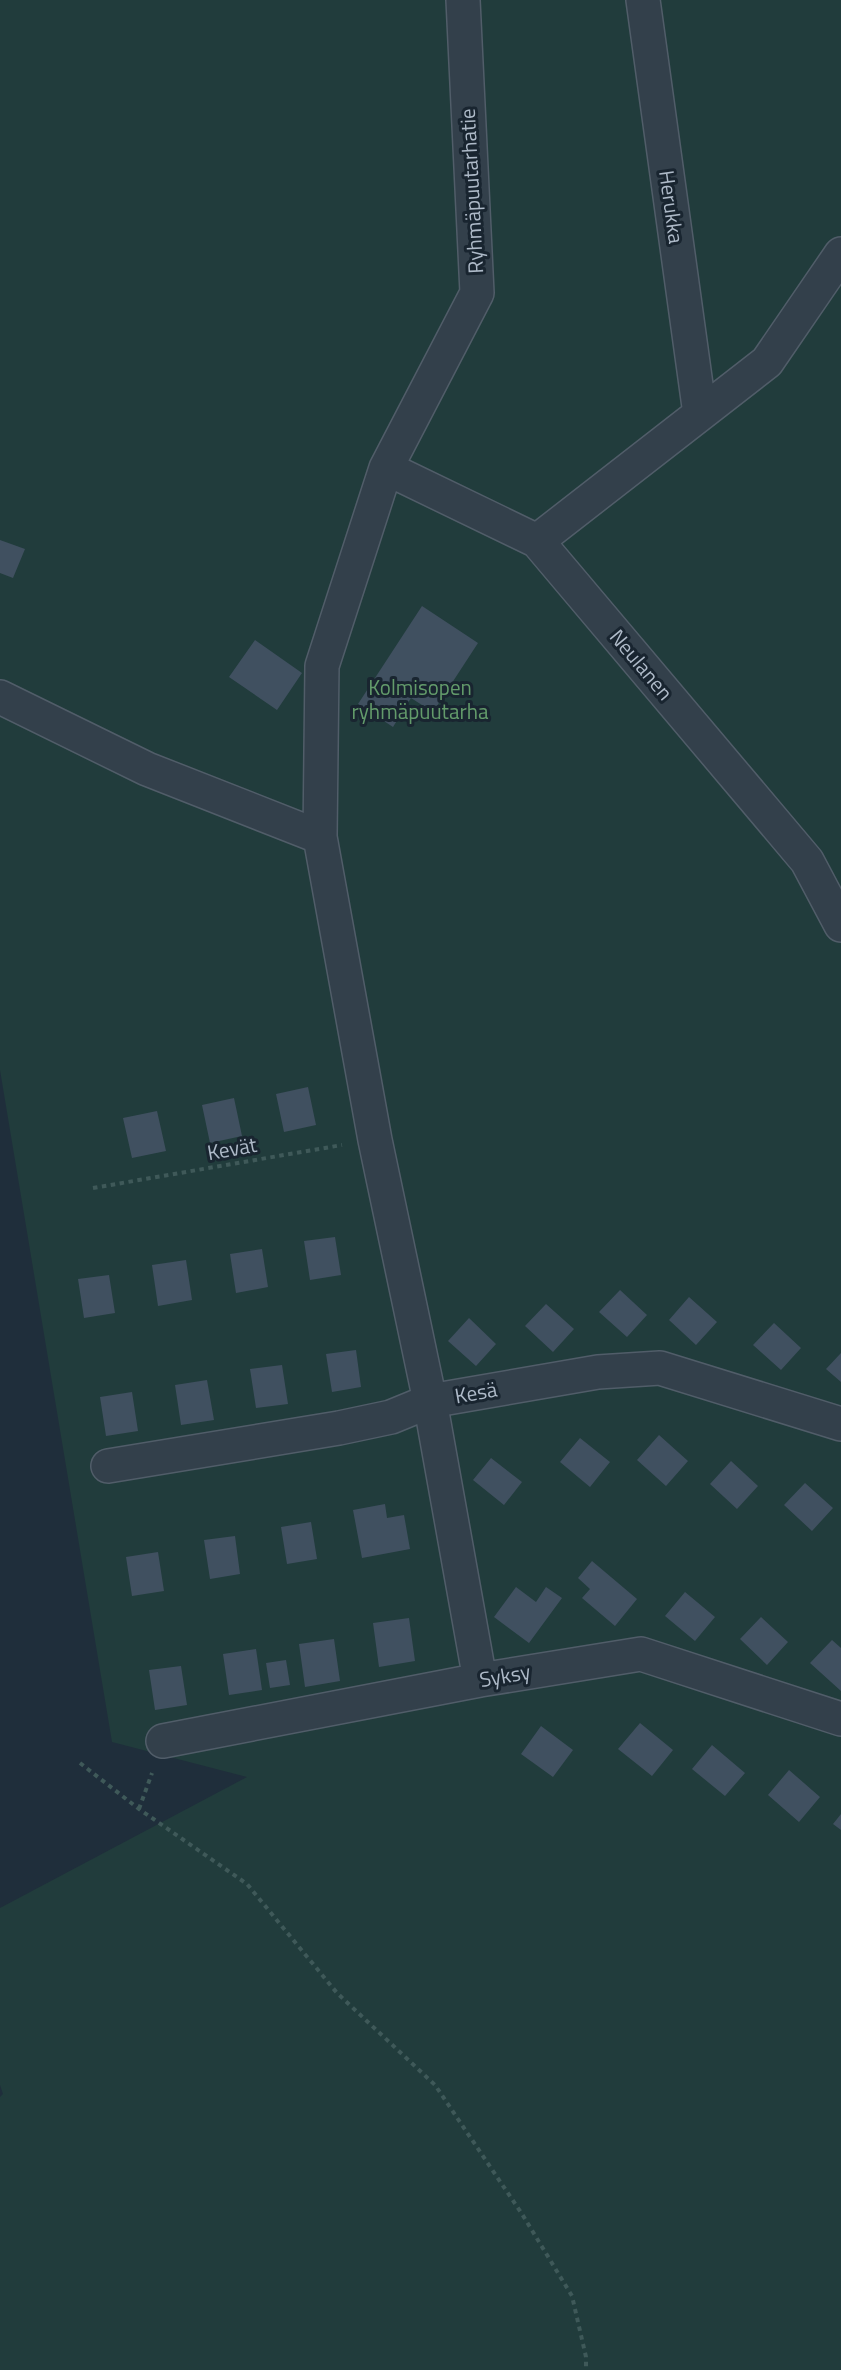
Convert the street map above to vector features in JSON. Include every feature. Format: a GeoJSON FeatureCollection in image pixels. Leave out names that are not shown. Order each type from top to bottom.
{"type":"FeatureCollection","features":[{"type":"Feature","properties":{"kind":"street","name":"Ryhmäpuutarhatie"},"geometry":{"type":"LineString","coordinates":[[463,0],[477,293],[386,468],[322,666],[321,837],[375,1140],[430,1401],[480,1680]]}},
{"type":"Feature","properties":{"kind":"street","name":"Herukka"},"geometry":{"type":"LineString","coordinates":[[643,0],[700,414]]}},
{"type":"Feature","properties":{"kind":"street"},"geometry":{"type":"LineString","coordinates":[[537,541],[766,362],[841,254]]}},
{"type":"Feature","properties":{"kind":"street","name":"Neulanen"},"geometry":{"type":"LineString","coordinates":[[386,468],[537,541],[807,861],[841,925]]}},
{"type":"Feature","properties":{"kind":"street"},"geometry":{"type":"LineString","coordinates":[[0,697],[147,769],[321,837]]}},
{"type":"Feature","properties":{"kind":"street","name":"Kesä"},"geometry":{"type":"LineString","coordinates":[[108,1466],[339,1428],[391,1417],[430,1401],[598,1372],[660,1368],[841,1424]]}},
{"type":"Feature","properties":{"kind":"street","name":"Syksy"},"geometry":{"type":"LineString","coordinates":[[163,1741],[480,1680],[641,1654],[841,1719]]}},
{"type":"Feature","properties":{"kind":"path","name":"Kevät"},"geometry":{"type":"LineString","coordinates":[[93,1188],[375,1140]]}},
{"type":"Feature","properties":{"kind":"path"},"geometry":{"type":"LineString","coordinates":[[80,1763],[140,1809],[247,1884],[337,1993],[435,2085],[522,2214],[572,2296],[586,2357],[586,2370]]}},
{"type":"Feature","properties":{"kind":"green space","name":"Kolmisopen ryhmäpuutarha"},"geometry":{"type":"Polygon","coordinates":[[[0,0],[841,0],[841,2370],[0,2370],[0,2097],[3,2094],[0,2085],[0,1908],[247,1777],[112,1742],[0,1070],[0,0]]]}},
{"type":"Feature","properties":{"kind":"building"},"geometry":{"type":"Polygon","coordinates":[[[0,540],[25,549],[13,578],[0,573],[0,540]]]}},
{"type":"Feature","properties":{"kind":"building"},"geometry":{"type":"Polygon","coordinates":[[[422,606],[478,643],[433,712],[411,698],[393,727],[358,704],[422,606]]]}},
{"type":"Feature","properties":{"kind":"building"},"geometry":{"type":"Polygon","coordinates":[[[255,640],[302,673],[277,710],[229,677],[255,640]]]}},
{"type":"Feature","properties":{"kind":"building"},"geometry":{"type":"Polygon","coordinates":[[[308,1087],[316,1125],[284,1132],[276,1094],[308,1087]]]}},
{"type":"Feature","properties":{"kind":"building"},"geometry":{"type":"Polygon","coordinates":[[[234,1098],[242,1136],[210,1143],[202,1105],[234,1098]]]}},
{"type":"Feature","properties":{"kind":"building"},"geometry":{"type":"Polygon","coordinates":[[[157,1111],[166,1151],[132,1158],[123,1118],[157,1111]]]}},
{"type":"Feature","properties":{"kind":"building"},"geometry":{"type":"Polygon","coordinates":[[[335,1237],[341,1275],[310,1280],[304,1241],[335,1237]]]}},
{"type":"Feature","properties":{"kind":"building"},"geometry":{"type":"Polygon","coordinates":[[[262,1249],[268,1287],[236,1293],[230,1254],[262,1249]]]}},
{"type":"Feature","properties":{"kind":"building"},"geometry":{"type":"Polygon","coordinates":[[[186,1260],[192,1300],[158,1306],[152,1265],[186,1260]]]}},
{"type":"Feature","properties":{"kind":"building"},"geometry":{"type":"Polygon","coordinates":[[[109,1275],[115,1313],[84,1318],[78,1279],[109,1275]]]}},
{"type":"Feature","properties":{"kind":"building"},"geometry":{"type":"Polygon","coordinates":[[[620,1290],[647,1315],[627,1337],[599,1312],[620,1290]]]}},
{"type":"Feature","properties":{"kind":"building"},"geometry":{"type":"Polygon","coordinates":[[[689,1297],[717,1322],[696,1345],[669,1320],[689,1297]]]}},
{"type":"Feature","properties":{"kind":"building"},"geometry":{"type":"Polygon","coordinates":[[[546,1304],[574,1329],[553,1352],[525,1326],[546,1304]]]}},
{"type":"Feature","properties":{"kind":"building"},"geometry":{"type":"Polygon","coordinates":[[[469,1318],[496,1344],[476,1366],[448,1341],[469,1318]]]}},
{"type":"Feature","properties":{"kind":"building"},"geometry":{"type":"Polygon","coordinates":[[[774,1323],[801,1348],[781,1370],[753,1345],[774,1323]]]}},
{"type":"Feature","properties":{"kind":"building"},"geometry":{"type":"Polygon","coordinates":[[[356,1350],[361,1387],[332,1392],[326,1354],[356,1350]]]}},
{"type":"Feature","properties":{"kind":"building"},"geometry":{"type":"Polygon","coordinates":[[[841,1353],[841,1382],[826,1369],[841,1353]]]}},
{"type":"Feature","properties":{"kind":"building"},"geometry":{"type":"Polygon","coordinates":[[[282,1365],[288,1404],[256,1408],[250,1369],[282,1365]]]}},
{"type":"Feature","properties":{"kind":"building"},"geometry":{"type":"Polygon","coordinates":[[[207,1380],[214,1420],[181,1425],[175,1385],[207,1380]]]}},
{"type":"Feature","properties":{"kind":"building"},"geometry":{"type":"Polygon","coordinates":[[[132,1392],[138,1431],[106,1436],[100,1397],[132,1392]]]}},
{"type":"Feature","properties":{"kind":"building"},"geometry":{"type":"Polygon","coordinates":[[[659,1435],[688,1461],[666,1486],[637,1460],[659,1435]]]}},
{"type":"Feature","properties":{"kind":"building"},"geometry":{"type":"Polygon","coordinates":[[[580,1438],[610,1462],[590,1487],[560,1462],[580,1438]]]}},
{"type":"Feature","properties":{"kind":"building"},"geometry":{"type":"Polygon","coordinates":[[[491,1458],[522,1482],[504,1505],[473,1480],[491,1458]]]}},
{"type":"Feature","properties":{"kind":"building"},"geometry":{"type":"Polygon","coordinates":[[[731,1461],[758,1486],[737,1509],[710,1484],[731,1461]]]}},
{"type":"Feature","properties":{"kind":"building"},"geometry":{"type":"Polygon","coordinates":[[[805,1483],[833,1508],[812,1531],[784,1505],[805,1483]]]}},
{"type":"Feature","properties":{"kind":"building"},"geometry":{"type":"Polygon","coordinates":[[[385,1504],[387,1518],[404,1515],[410,1549],[362,1558],[353,1510],[385,1504]]]}},
{"type":"Feature","properties":{"kind":"building"},"geometry":{"type":"Polygon","coordinates":[[[311,1522],[317,1559],[287,1564],[281,1527],[311,1522]]]}},
{"type":"Feature","properties":{"kind":"building"},"geometry":{"type":"Polygon","coordinates":[[[235,1536],[240,1574],[210,1579],[204,1540],[235,1536]]]}},
{"type":"Feature","properties":{"kind":"building"},"geometry":{"type":"Polygon","coordinates":[[[158,1552],[164,1591],[132,1596],[126,1557],[158,1552]]]}},
{"type":"Feature","properties":{"kind":"building"},"geometry":{"type":"Polygon","coordinates":[[[592,1561],[637,1599],[615,1626],[582,1598],[590,1589],[578,1578],[592,1561]]]}},
{"type":"Feature","properties":{"kind":"building"},"geometry":{"type":"Polygon","coordinates":[[[516,1587],[536,1602],[546,1587],[562,1598],[529,1643],[494,1617],[516,1587]]]}},
{"type":"Feature","properties":{"kind":"building"},"geometry":{"type":"Polygon","coordinates":[[[685,1592],[715,1617],[695,1641],[665,1616],[685,1592]]]}},
{"type":"Feature","properties":{"kind":"building"},"geometry":{"type":"Polygon","coordinates":[[[761,1617],[788,1642],[767,1665],[740,1639],[761,1617]]]}},
{"type":"Feature","properties":{"kind":"building"},"geometry":{"type":"Polygon","coordinates":[[[409,1618],[415,1661],[379,1667],[373,1623],[409,1618]]]}},
{"type":"Feature","properties":{"kind":"building"},"geometry":{"type":"Polygon","coordinates":[[[334,1639],[340,1681],[305,1687],[299,1644],[334,1639]]]}},
{"type":"Feature","properties":{"kind":"building"},"geometry":{"type":"Polygon","coordinates":[[[832,1640],[841,1648],[841,1691],[810,1663],[832,1640]]]}},
{"type":"Feature","properties":{"kind":"building"},"geometry":{"type":"Polygon","coordinates":[[[256,1649],[262,1690],[229,1695],[223,1654],[256,1649]]]}},
{"type":"Feature","properties":{"kind":"building"},"geometry":{"type":"Polygon","coordinates":[[[286,1660],[290,1685],[270,1688],[266,1663],[286,1660]]]}},
{"type":"Feature","properties":{"kind":"building"},"geometry":{"type":"Polygon","coordinates":[[[181,1666],[187,1705],[155,1710],[149,1670],[181,1666]]]}},
{"type":"Feature","properties":{"kind":"building"},"geometry":{"type":"Polygon","coordinates":[[[640,1723],[673,1750],[652,1776],[618,1749],[640,1723]]]}},
{"type":"Feature","properties":{"kind":"building"},"geometry":{"type":"Polygon","coordinates":[[[541,1726],[573,1750],[553,1777],[521,1754],[541,1726]]]}},
{"type":"Feature","properties":{"kind":"building"},"geometry":{"type":"Polygon","coordinates":[[[712,1745],[745,1773],[725,1796],[692,1769],[712,1745]]]}},
{"type":"Feature","properties":{"kind":"building"},"geometry":{"type":"Polygon","coordinates":[[[789,1770],[820,1797],[799,1822],[768,1795],[789,1770]]]}},
{"type":"Feature","properties":{"kind":"building"},"geometry":{"type":"Polygon","coordinates":[[[841,1814],[841,1830],[833,1824],[841,1814]]]}}]}
